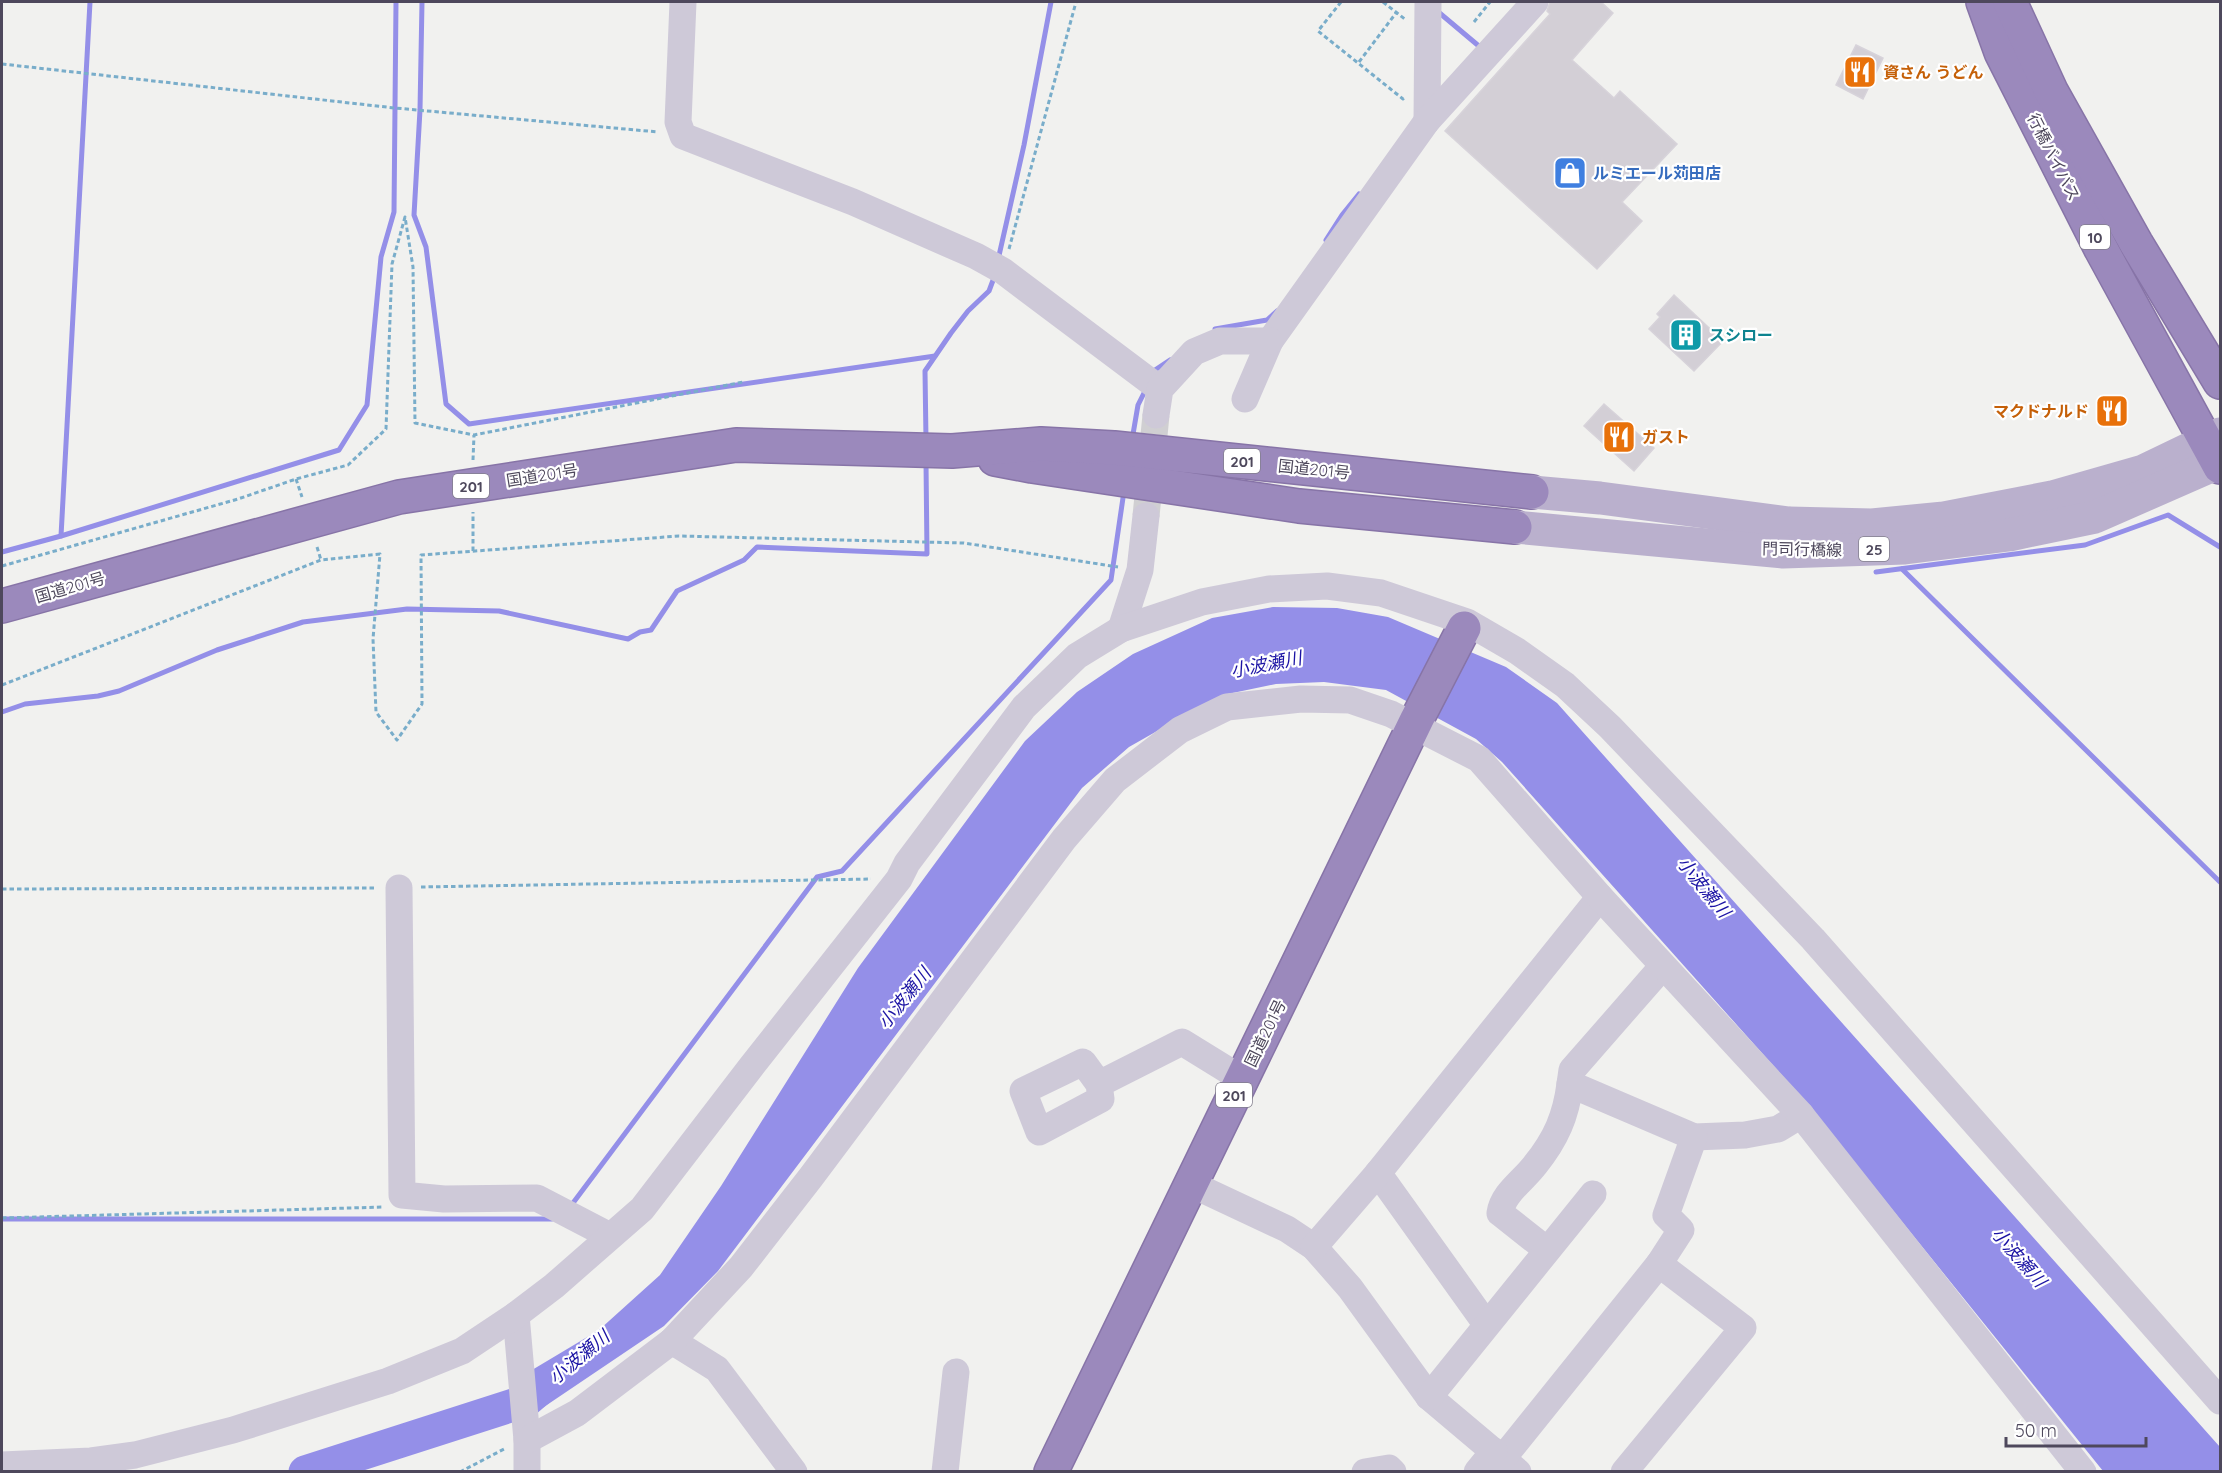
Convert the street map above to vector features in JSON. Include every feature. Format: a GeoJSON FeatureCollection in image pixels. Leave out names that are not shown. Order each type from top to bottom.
{"type":"FeatureCollection","features":[{"type":"Feature","properties":{"kind":"highway","name":"行橋バイパス"},"geometry":{"type":"LineString","coordinates":[[1983,2],[2001,52],[2090,228],[2217,453]]}},
{"type":"Feature","properties":{"kind":"highway","name":"行橋バイパス"},"geometry":{"type":"LineString","coordinates":[[2010,2],[2051,91],[2136,243],[2220,382]]}},
{"type":"Feature","properties":{"kind":"highway","name":"国道201号"},"geometry":{"type":"LineString","coordinates":[[2,606],[399,497],[736,445],[952,451],[1041,444],[1114,448],[1532,492]]}},
{"type":"Feature","properties":{"kind":"highway","name":"国道201号"},"geometry":{"type":"LineString","coordinates":[[952,451],[1032,466],[1299,506],[1515,527]]}},
{"type":"Feature","properties":{"kind":"highway","name":"国道201号"},"geometry":{"type":"LineString","coordinates":[[1051,1472],[1464,628]]}},
{"type":"Feature","properties":{"kind":"main road","name":"門司行橋線"},"geometry":{"type":"LineString","coordinates":[[1532,492],[1600,498],[1790,523],[1872,525],[1944,518],[2052,497],[2217,453]]}},
{"type":"Feature","properties":{"kind":"main road","name":"門司行橋線"},"geometry":{"type":"LineString","coordinates":[[1515,527],[1784,552],[1905,549],[2009,535],[2095,517],[2217,453]]}},
{"type":"Feature","properties":{"kind":"street"},"geometry":{"type":"LineString","coordinates":[[683,2],[678,122],[683,136],[853,202],[976,256],[1003,271],[1158,402],[1194,352],[1220,341],[1270,341]]}},
{"type":"Feature","properties":{"kind":"street"},"geometry":{"type":"LineString","coordinates":[[1427,121],[1428,2]]}},
{"type":"Feature","properties":{"kind":"street"},"geometry":{"type":"LineString","coordinates":[[1245,399],[1270,341],[1427,121],[1535,2]]}},
{"type":"Feature","properties":{"kind":"street"},"geometry":{"type":"LineString","coordinates":[[1121,629],[1140,570],[1146,516]]}},
{"type":"Feature","properties":{"kind":"street"},"geometry":{"type":"LineString","coordinates":[[2,1465],[91,1461],[135,1455],[232,1430],[388,1381],[462,1351],[554,1286],[642,1209],[750,1067],[899,879],[907,863],[1024,707],[1077,656],[1121,629],[1202,602],[1269,589],[1327,586],[1381,593],[1467,622],[1517,651],[1564,685],[1610,727],[1813,939],[2220,1401]]}},
{"type":"Feature","properties":{"kind":"street"},"geometry":{"type":"LineString","coordinates":[[526,1434],[577,1413],[672,1341],[741,1267],[812,1177],[1064,839],[1114,780],[1180,730],[1227,707],[1300,699],[1350,700],[1416,723],[1479,759],[1600,897],[1801,1114],[2083,1472]]}},
{"type":"Feature","properties":{"kind":"street"},"geometry":{"type":"LineString","coordinates":[[399,888],[402,1195],[444,1199],[537,1198],[610,1236]]}},
{"type":"Feature","properties":{"kind":"street"},"geometry":{"type":"LineString","coordinates":[[1314,1247],[1378,1173],[1600,897]]}},
{"type":"Feature","properties":{"kind":"street"},"geometry":{"type":"LineString","coordinates":[[1547,1250],[1500,1213],[1502,1202],[1534,1166],[1553,1140],[1567,1109],[1572,1070],[1663,966]]}},
{"type":"Feature","properties":{"kind":"street"},"geometry":{"type":"LineString","coordinates":[[1099,1084],[1182,1042],[1242,1079]]}},
{"type":"Feature","properties":{"kind":"street"},"geometry":{"type":"LineString","coordinates":[[1570,1084],[1694,1137],[1745,1135],[1778,1129],[1801,1114]]}},
{"type":"Feature","properties":{"kind":"street"},"geometry":{"type":"LineString","coordinates":[[1477,1472],[1505,1460],[1659,1264],[1681,1230],[1666,1215],[1694,1137]]}},
{"type":"Feature","properties":{"kind":"street"},"geometry":{"type":"LineString","coordinates":[[1378,1173],[1486,1324]]}},
{"type":"Feature","properties":{"kind":"street"},"geometry":{"type":"LineString","coordinates":[[1191,1184],[1287,1229],[1314,1247],[1350,1288],[1429,1397],[1505,1460]]}},
{"type":"Feature","properties":{"kind":"street"},"geometry":{"type":"LineString","coordinates":[[1429,1397],[1593,1194]]}},
{"type":"Feature","properties":{"kind":"street"},"geometry":{"type":"LineString","coordinates":[[1624,1472],[1743,1328],[1659,1264]]}},
{"type":"Feature","properties":{"kind":"street"},"geometry":{"type":"LineString","coordinates":[[516,1315],[527,1472]]}},
{"type":"Feature","properties":{"kind":"street"},"geometry":{"type":"LineString","coordinates":[[672,1341],[717,1369],[794,1472]]}},
{"type":"Feature","properties":{"kind":"street"},"geometry":{"type":"LineString","coordinates":[[945,1472],[956,1372]]}},
{"type":"Feature","properties":{"kind":"street"},"geometry":{"type":"LineString","coordinates":[[1365,1472],[1389,1468],[1394,1472]]}},
{"type":"Feature","properties":{"kind":"path"},"geometry":{"type":"LineString","coordinates":[[1003,271],[1076,2]]}},
{"type":"Feature","properties":{"kind":"path"},"geometry":{"type":"LineString","coordinates":[[1341,2],[1318,31],[1403,99],[1427,68]]}},
{"type":"Feature","properties":{"kind":"path"},"geometry":{"type":"LineString","coordinates":[[1473,22],[1490,2]]}},
{"type":"Feature","properties":{"kind":"path"},"geometry":{"type":"LineString","coordinates":[[1359,62],[1396,13]]}},
{"type":"Feature","properties":{"kind":"path"},"geometry":{"type":"LineString","coordinates":[[2,64],[395,108],[664,132],[683,136]]}},
{"type":"Feature","properties":{"kind":"path"},"geometry":{"type":"LineString","coordinates":[[2,566],[238,499],[296,479],[348,465],[386,429],[393,264],[405,217],[413,267],[415,423],[474,435],[743,382]]}},
{"type":"Feature","properties":{"kind":"path"},"geometry":{"type":"LineString","coordinates":[[2,685],[321,560],[380,554],[373,639],[376,712],[397,740],[422,704],[421,555],[679,536],[964,543],[1140,570]]}},
{"type":"Feature","properties":{"kind":"path"},"geometry":{"type":"LineString","coordinates":[[2,889],[399,888],[899,879]]}},
{"type":"Feature","properties":{"kind":"path"},"geometry":{"type":"LineString","coordinates":[[2,1218],[394,1206],[402,1195]]}},
{"type":"Feature","properties":{"kind":"path"},"geometry":{"type":"LineString","coordinates":[[460,1472],[526,1434]]}},
{"type":"Feature","properties":{"kind":"water"},"geometry":{"type":"Polygon","coordinates":[[[1273,607],[1337,608],[1388,617],[1506,667],[1557,703],[2220,1447],[2220,1471],[2103,1471],[1803,1099],[1502,762],[1476,739],[1386,690],[1324,682],[1276,684],[1223,695],[1129,747],[1082,788],[718,1271],[664,1326],[535,1413],[532,1370],[599,1330],[660,1275],[721,1186],[858,968],[1025,741],[1077,692],[1133,654],[1212,618],[1273,607]]]}},
{"type":"Feature","properties":{"kind":"building","name":"ルミエール苅田店"},"geometry":{"type":"Polygon","coordinates":[[[1550,2],[1601,2],[1613,13],[1572,60],[1614,98],[1620,91],[1677,144],[1622,202],[1642,221],[1597,269],[1445,131],[1550,14],[1547,11],[1550,2]]]}},
{"type":"Feature","properties":{"kind":"building","name":"資さん うどん"},"geometry":{"type":"Polygon","coordinates":[[[1856,45],[1883,58],[1863,99],[1836,85],[1856,45]]]}},
{"type":"Feature","properties":{"kind":"building","name":"スシロー"},"geometry":{"type":"Polygon","coordinates":[[[1674,295],[1723,341],[1694,371],[1649,329],[1660,317],[1657,314],[1674,295]]]}},
{"type":"Feature","properties":{"kind":"building","name":"ガスト"},"geometry":{"type":"Polygon","coordinates":[[[1604,404],[1654,448],[1634,471],[1584,426],[1604,404]]]}},
{"type":"Feature","properties":{"kind":"waterway"},"geometry":{"type":"LineString","coordinates":[[61,536],[90,2]]}},
{"type":"Feature","properties":{"kind":"waterway"},"geometry":{"type":"LineString","coordinates":[[2,552],[339,450],[367,405],[381,257],[394,212],[396,2]]}},
{"type":"Feature","properties":{"kind":"waterway"},"geometry":{"type":"LineString","coordinates":[[422,2],[420,110],[414,215],[426,247],[446,404],[469,424],[935,356]]}},
{"type":"Feature","properties":{"kind":"waterway"},"geometry":{"type":"LineString","coordinates":[[998,260],[1024,145],[1051,2]]}},
{"type":"Feature","properties":{"kind":"waterway"},"geometry":{"type":"LineString","coordinates":[[1436,10],[1480,47],[1482,45]]}},
{"type":"Feature","properties":{"kind":"waterway"},"geometry":{"type":"LineString","coordinates":[[1326,240],[1359,194]]}},
{"type":"Feature","properties":{"kind":"waterway"},"geometry":{"type":"LineString","coordinates":[[926,440],[925,371],[968,311],[989,291],[995,275]]}},
{"type":"Feature","properties":{"kind":"waterway"},"geometry":{"type":"LineString","coordinates":[[1215,329],[1267,320],[1277,311]]}},
{"type":"Feature","properties":{"kind":"waterway"},"geometry":{"type":"LineString","coordinates":[[1153,375],[1155,370],[1170,360]]}},
{"type":"Feature","properties":{"kind":"waterway"},"geometry":{"type":"LineString","coordinates":[[1132,440],[1138,405],[1146,389]]}},
{"type":"Feature","properties":{"kind":"waterway"},"geometry":{"type":"LineString","coordinates":[[2,712],[25,704],[98,696],[119,691],[217,650],[303,622],[407,609],[499,611],[628,639],[640,632],[651,630],[677,591],[744,560],[757,547],[927,554],[926,462]]}},
{"type":"Feature","properties":{"kind":"waterway"},"geometry":{"type":"LineString","coordinates":[[570,1207],[817,877],[842,871],[1111,580],[1124,491]]}},
{"type":"Feature","properties":{"kind":"waterway"},"geometry":{"type":"LineString","coordinates":[[1876,572],[2085,545],[2168,515],[2220,547]]}},
{"type":"Feature","properties":{"kind":"waterway"},"geometry":{"type":"LineString","coordinates":[[1902,569],[2220,882]]}},
{"type":"Feature","properties":{"kind":"waterway"},"geometry":{"type":"LineString","coordinates":[[2,1219],[552,1219]]}},
{"type":"Feature","properties":{"kind":"waterway","name":"小波瀬川"},"geometry":{"type":"LineString","coordinates":[[305,1472],[526,1401],[547,1383]]}},
{"type":"Feature","properties":{"kind":"tunnel"},"geometry":{"type":"LineString","coordinates":[[1146,516],[1156,415]]}},
{"type":"Feature","properties":{"kind":"place","name":"資さん うどん"},"geometry":{"type":"Point","coordinates":[1860,72]}},
{"type":"Feature","properties":{"kind":"place","name":"ルミエール苅田店"},"geometry":{"type":"Point","coordinates":[1570,173]}},
{"type":"Feature","properties":{"kind":"place","name":"スシロー"},"geometry":{"type":"Point","coordinates":[1686,335]}},
{"type":"Feature","properties":{"kind":"place","name":"マクドナルド"},"geometry":{"type":"Point","coordinates":[2112,411]}},
{"type":"Feature","properties":{"kind":"place","name":"ガスト"},"geometry":{"type":"Point","coordinates":[1619,437]}}]}
